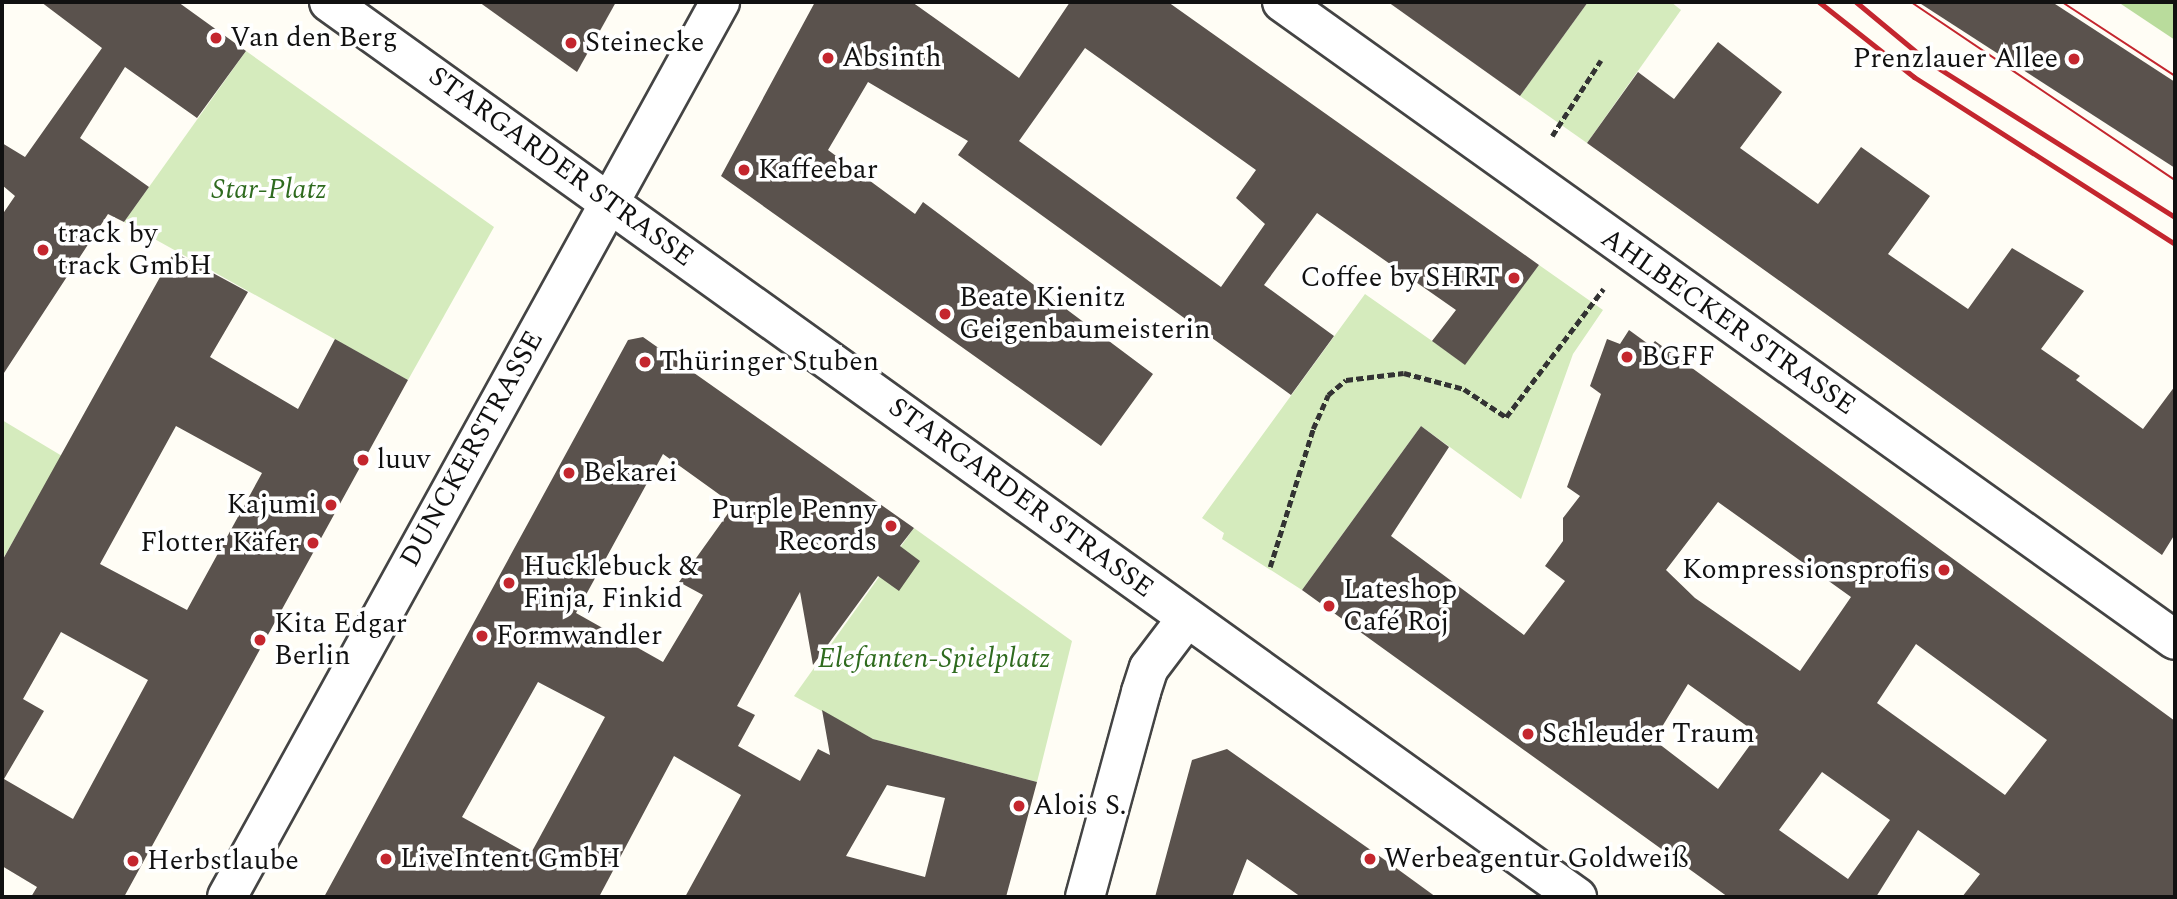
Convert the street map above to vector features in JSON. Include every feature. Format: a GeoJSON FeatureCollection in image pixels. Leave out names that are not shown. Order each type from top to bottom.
{"type":"FeatureCollection","features":[{"type":"Feature","properties":{"kind":"street","name":"STARGARDER STRASSE"},"geometry":{"type":"LineString","coordinates":[[329,2],[1577,897]]}},
{"type":"Feature","properties":{"kind":"street","name":"DUNCKERSTRASSE"},"geometry":{"type":"LineString","coordinates":[[227,897],[607,199],[720,2]]}},
{"type":"Feature","properties":{"kind":"street","name":"AHLBECKER STRASSE"},"geometry":{"type":"LineString","coordinates":[[1282,2],[2175,640]]}},
{"type":"Feature","properties":{"kind":"street"},"geometry":{"type":"LineString","coordinates":[[1085,897],[1149,668],[1186,619]]}},
{"type":"Feature","properties":{"kind":"path"},"geometry":{"type":"LineString","coordinates":[[1552,136],[1601,60]]}},
{"type":"Feature","properties":{"kind":"path"},"geometry":{"type":"LineString","coordinates":[[1270,567],[1313,429],[1328,395],[1346,380],[1404,373],[1464,389],[1506,417],[1603,289]]}},
{"type":"Feature","properties":{"kind":"green space"},"geometry":{"type":"Polygon","coordinates":[[[1588,2],[1671,2],[1681,10],[1587,143],[1520,96],[1588,2]]]}},
{"type":"Feature","properties":{"kind":"green space"},"geometry":{"type":"Polygon","coordinates":[[[2118,2],[2175,2],[2175,40],[2118,2]]]}},
{"type":"Feature","properties":{"kind":"green space","name":"Star-Platz"},"geometry":{"type":"Polygon","coordinates":[[[246,51],[494,227],[408,380],[124,222],[246,51]]]}},
{"type":"Feature","properties":{"kind":"green space"},"geometry":{"type":"Polygon","coordinates":[[[1539,265],[1603,310],[1573,354],[1521,499],[1421,426],[1302,590],[1222,539],[1224,533],[1202,518],[1365,294],[1465,364],[1539,265]]]}},
{"type":"Feature","properties":{"kind":"green space"},"geometry":{"type":"Polygon","coordinates":[[[2,420],[62,456],[4,557],[2,556],[2,420]]]}},
{"type":"Feature","properties":{"kind":"green space","name":"Elefanten-Spielplatz"},"geometry":{"type":"Polygon","coordinates":[[[914,528],[1072,641],[1037,782],[873,739],[794,696],[914,528]]]}},
{"type":"Feature","properties":{"kind":"building"},"geometry":{"type":"Polygon","coordinates":[[[41,2],[178,2],[246,51],[197,118],[125,67],[80,138],[149,187],[124,222],[108,214],[2,376],[2,215],[15,196],[2,185],[2,143],[25,157],[102,48],[41,2]]]}},
{"type":"Feature","properties":{"kind":"building"},"geometry":{"type":"Polygon","coordinates":[[[479,2],[616,2],[577,72],[479,2]]]}},
{"type":"Feature","properties":{"kind":"building"},"geometry":{"type":"Polygon","coordinates":[[[815,2],[912,2],[1019,78],[1070,2],[1168,2],[1539,265],[1465,365],[1432,341],[1456,310],[1317,213],[1264,285],[1334,336],[1291,395],[958,155],[968,141],[868,82],[828,150],[915,214],[923,202],[1153,374],[1101,446],[721,176],[815,2]],[[1085,48],[1019,141],[1221,287],[1265,224],[1236,198],[1256,170],[1085,48]]]}},
{"type":"Feature","properties":{"kind":"building"},"geometry":{"type":"Polygon","coordinates":[[[1388,2],[1588,2],[1520,96],[1388,2]]]}},
{"type":"Feature","properties":{"kind":"building"},"geometry":{"type":"Polygon","coordinates":[[[1918,2],[2052,2],[2175,82],[2175,168],[1918,2]]]}},
{"type":"Feature","properties":{"kind":"building"},"geometry":{"type":"Polygon","coordinates":[[[1718,42],[1782,92],[1740,148],[1818,204],[1861,147],[1930,196],[1888,254],[1968,309],[2012,248],[2084,291],[2041,349],[2080,376],[2076,380],[2143,429],[2175,386],[2175,534],[2162,555],[1587,143],[1638,72],[1674,99],[1718,42]]]}},
{"type":"Feature","properties":{"kind":"building"},"geometry":{"type":"Polygon","coordinates":[[[174,252],[248,292],[210,357],[298,409],[335,339],[408,380],[124,897],[31,897],[37,887],[2,866],[2,561],[174,252]],[[176,426],[100,564],[187,610],[262,473],[176,426]],[[61,632],[23,699],[44,711],[4,779],[73,819],[148,680],[61,632]]]}},
{"type":"Feature","properties":{"kind":"building"},"geometry":{"type":"Polygon","coordinates":[[[1629,330],[1651,346],[1655,341],[2175,721],[2175,897],[1962,897],[1980,874],[1918,830],[1876,897],[1728,897],[1302,590],[1421,426],[1449,447],[1391,536],[1524,635],[1565,581],[1545,566],[1563,541],[1563,518],[1580,496],[1567,487],[1601,394],[1590,386],[1607,339],[1620,344],[1629,330]],[[1718,502],[1666,570],[1695,598],[1800,671],[1851,597],[1718,502]],[[1916,644],[1877,703],[2005,795],[2047,740],[1916,644]],[[1688,684],[1654,740],[1718,789],[1758,734],[1688,684]],[[1822,772],[1779,830],[1848,879],[1890,820],[1822,772]]]}},
{"type":"Feature","properties":{"kind":"building"},"geometry":{"type":"Polygon","coordinates":[[[643,337],[914,528],[900,546],[920,561],[899,591],[878,576],[813,665],[800,592],[737,706],[755,715],[738,746],[800,781],[818,749],[830,755],[822,710],[873,739],[1037,782],[1006,897],[685,897],[741,795],[674,756],[599,897],[324,897],[628,340],[643,337]],[[663,454],[576,613],[663,662],[703,595],[679,582],[734,505],[663,454]],[[538,682],[462,817],[530,855],[605,717],[538,682]],[[887,785],[846,856],[925,877],[945,798],[887,785]]]}},
{"type":"Feature","properties":{"kind":"building"},"geometry":{"type":"Polygon","coordinates":[[[1227,749],[1436,897],[1301,897],[1247,859],[1232,897],[1155,897],[1192,760],[1227,749]]]}},
{"type":"Feature","properties":{"kind":"tram line"},"geometry":{"type":"LineString","coordinates":[[1911,2],[2175,180]]}},
{"type":"Feature","properties":{"kind":"tram line"},"geometry":{"type":"LineString","coordinates":[[2062,2],[2175,76]]}},
{"type":"Feature","properties":{"kind":"railway"},"geometry":{"type":"LineString","coordinates":[[1819,2],[1914,77],[2175,244]]}},
{"type":"Feature","properties":{"kind":"railway"},"geometry":{"type":"LineString","coordinates":[[1856,2],[1927,61],[2175,217]]}},
{"type":"Feature","properties":{"kind":"place","name":"Van den Berg"},"geometry":{"type":"Point","coordinates":[216,38]}},
{"type":"Feature","properties":{"kind":"place","name":"Steinecke"},"geometry":{"type":"Point","coordinates":[571,43]}},
{"type":"Feature","properties":{"kind":"place","name":"Absinth"},"geometry":{"type":"Point","coordinates":[828,58]}},
{"type":"Feature","properties":{"kind":"place","name":"Prenzlauer Allee"},"geometry":{"type":"Point","coordinates":[2074,59]}},
{"type":"Feature","properties":{"kind":"place","name":"Kaffeebar"},"geometry":{"type":"Point","coordinates":[744,170]}},
{"type":"Feature","properties":{"kind":"place","name":"track by track GmbH"},"geometry":{"type":"Point","coordinates":[43,250]}},
{"type":"Feature","properties":{"kind":"place","name":"Coffee by SHRT"},"geometry":{"type":"Point","coordinates":[1514,278]}},
{"type":"Feature","properties":{"kind":"place","name":"Beate Kienitz Geigenbaumeisterin"},"geometry":{"type":"Point","coordinates":[945,314]}},
{"type":"Feature","properties":{"kind":"place","name":"BGFF"},"geometry":{"type":"Point","coordinates":[1627,357]}},
{"type":"Feature","properties":{"kind":"place","name":"Thüringer Stuben"},"geometry":{"type":"Point","coordinates":[645,362]}},
{"type":"Feature","properties":{"kind":"place","name":"luuv"},"geometry":{"type":"Point","coordinates":[363,460]}},
{"type":"Feature","properties":{"kind":"place","name":"Bekarei"},"geometry":{"type":"Point","coordinates":[569,473]}},
{"type":"Feature","properties":{"kind":"place","name":"Kajumi"},"geometry":{"type":"Point","coordinates":[331,505]}},
{"type":"Feature","properties":{"kind":"place","name":"Purple Penny Records"},"geometry":{"type":"Point","coordinates":[891,526]}},
{"type":"Feature","properties":{"kind":"place","name":"Flotter Käfer"},"geometry":{"type":"Point","coordinates":[313,543]}},
{"type":"Feature","properties":{"kind":"place","name":"Kompressionsprofis"},"geometry":{"type":"Point","coordinates":[1944,570]}},
{"type":"Feature","properties":{"kind":"place","name":"Hucklebuck & Finja, Finkid"},"geometry":{"type":"Point","coordinates":[509,583]}},
{"type":"Feature","properties":{"kind":"place","name":"Lateshop Café Roj"},"geometry":{"type":"Point","coordinates":[1329,606]}},
{"type":"Feature","properties":{"kind":"place","name":"Formwandler"},"geometry":{"type":"Point","coordinates":[482,636]}},
{"type":"Feature","properties":{"kind":"place","name":"Kita Edgar Berlin"},"geometry":{"type":"Point","coordinates":[260,640]}},
{"type":"Feature","properties":{"kind":"place","name":"Schleuder Traum"},"geometry":{"type":"Point","coordinates":[1528,734]}},
{"type":"Feature","properties":{"kind":"place","name":"Alois S."},"geometry":{"type":"Point","coordinates":[1019,806]}},
{"type":"Feature","properties":{"kind":"place","name":"LiveIntent GmbH"},"geometry":{"type":"Point","coordinates":[386,859]}},
{"type":"Feature","properties":{"kind":"place","name":"Werbeagentur Goldweiß"},"geometry":{"type":"Point","coordinates":[1370,859]}},
{"type":"Feature","properties":{"kind":"place","name":"Herbstlaube"},"geometry":{"type":"Point","coordinates":[133,861]}}]}
